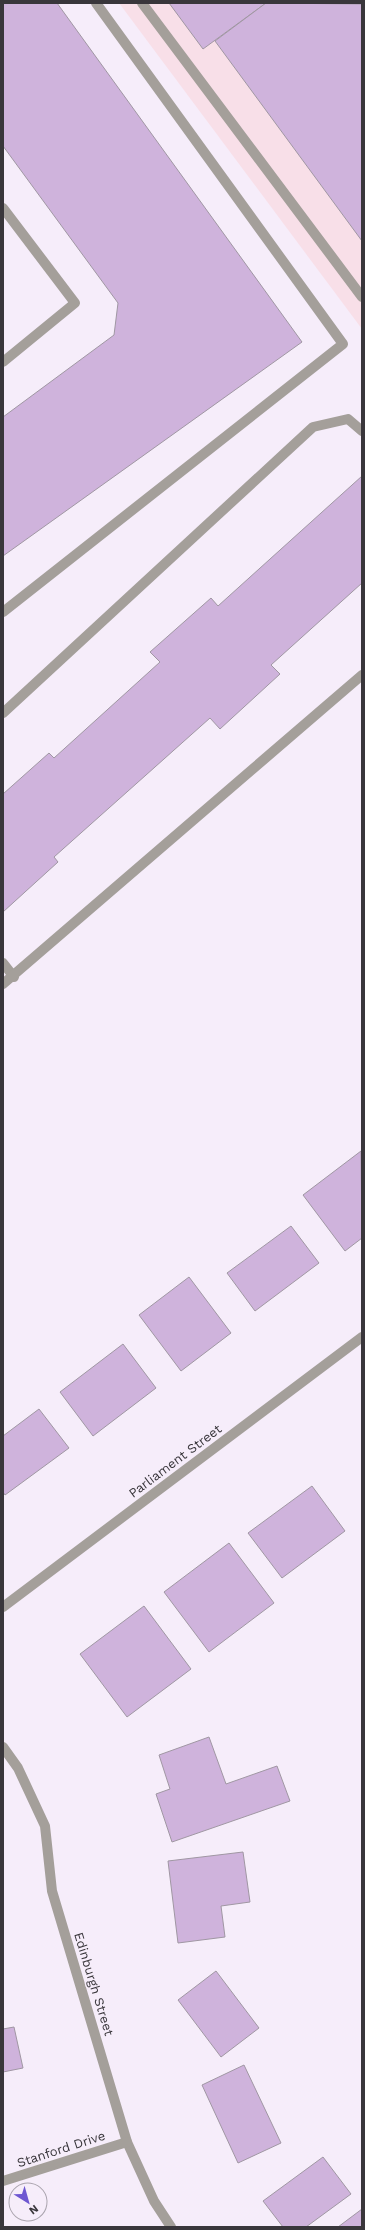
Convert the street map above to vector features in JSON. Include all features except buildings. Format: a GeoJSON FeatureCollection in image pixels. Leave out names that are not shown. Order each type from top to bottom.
{"type":"FeatureCollection","features":[{"type":"Feature","properties":{"kind":"street"},"geometry":{"type":"LineString","coordinates":[[3,612],[343,344],[96,3]]}},
{"type":"Feature","properties":{"kind":"street"},"geometry":{"type":"LineString","coordinates":[[142,3],[362,297]]}},
{"type":"Feature","properties":{"kind":"street"},"geometry":{"type":"LineString","coordinates":[[3,208],[75,303],[3,362]]}},
{"type":"Feature","properties":{"kind":"street"},"geometry":{"type":"LineString","coordinates":[[3,713],[313,427],[348,419],[362,431]]}},
{"type":"Feature","properties":{"kind":"street"},"geometry":{"type":"LineString","coordinates":[[3,984],[14,977],[362,674]]}},
{"type":"Feature","properties":{"kind":"street"},"geometry":{"type":"LineString","coordinates":[[3,963],[14,977]]}},
{"type":"Feature","properties":{"kind":"street","name":"Parliament Street"},"geometry":{"type":"LineString","coordinates":[[3,1607],[362,1337]]}},
{"type":"Feature","properties":{"kind":"street","name":"Edinburgh Street"},"geometry":{"type":"LineString","coordinates":[[3,1747],[18,1768],[45,1826],[52,1891],[127,2142],[154,2201],[171,2227]]}},
{"type":"Feature","properties":{"kind":"street","name":"Stanford Drive"},"geometry":{"type":"LineString","coordinates":[[3,2181],[127,2142]]}},
{"type":"Feature","properties":{"kind":"shaded area"},"geometry":{"type":"Polygon","coordinates":[[[119,3],[362,3],[362,329],[119,3]]]}}]}
